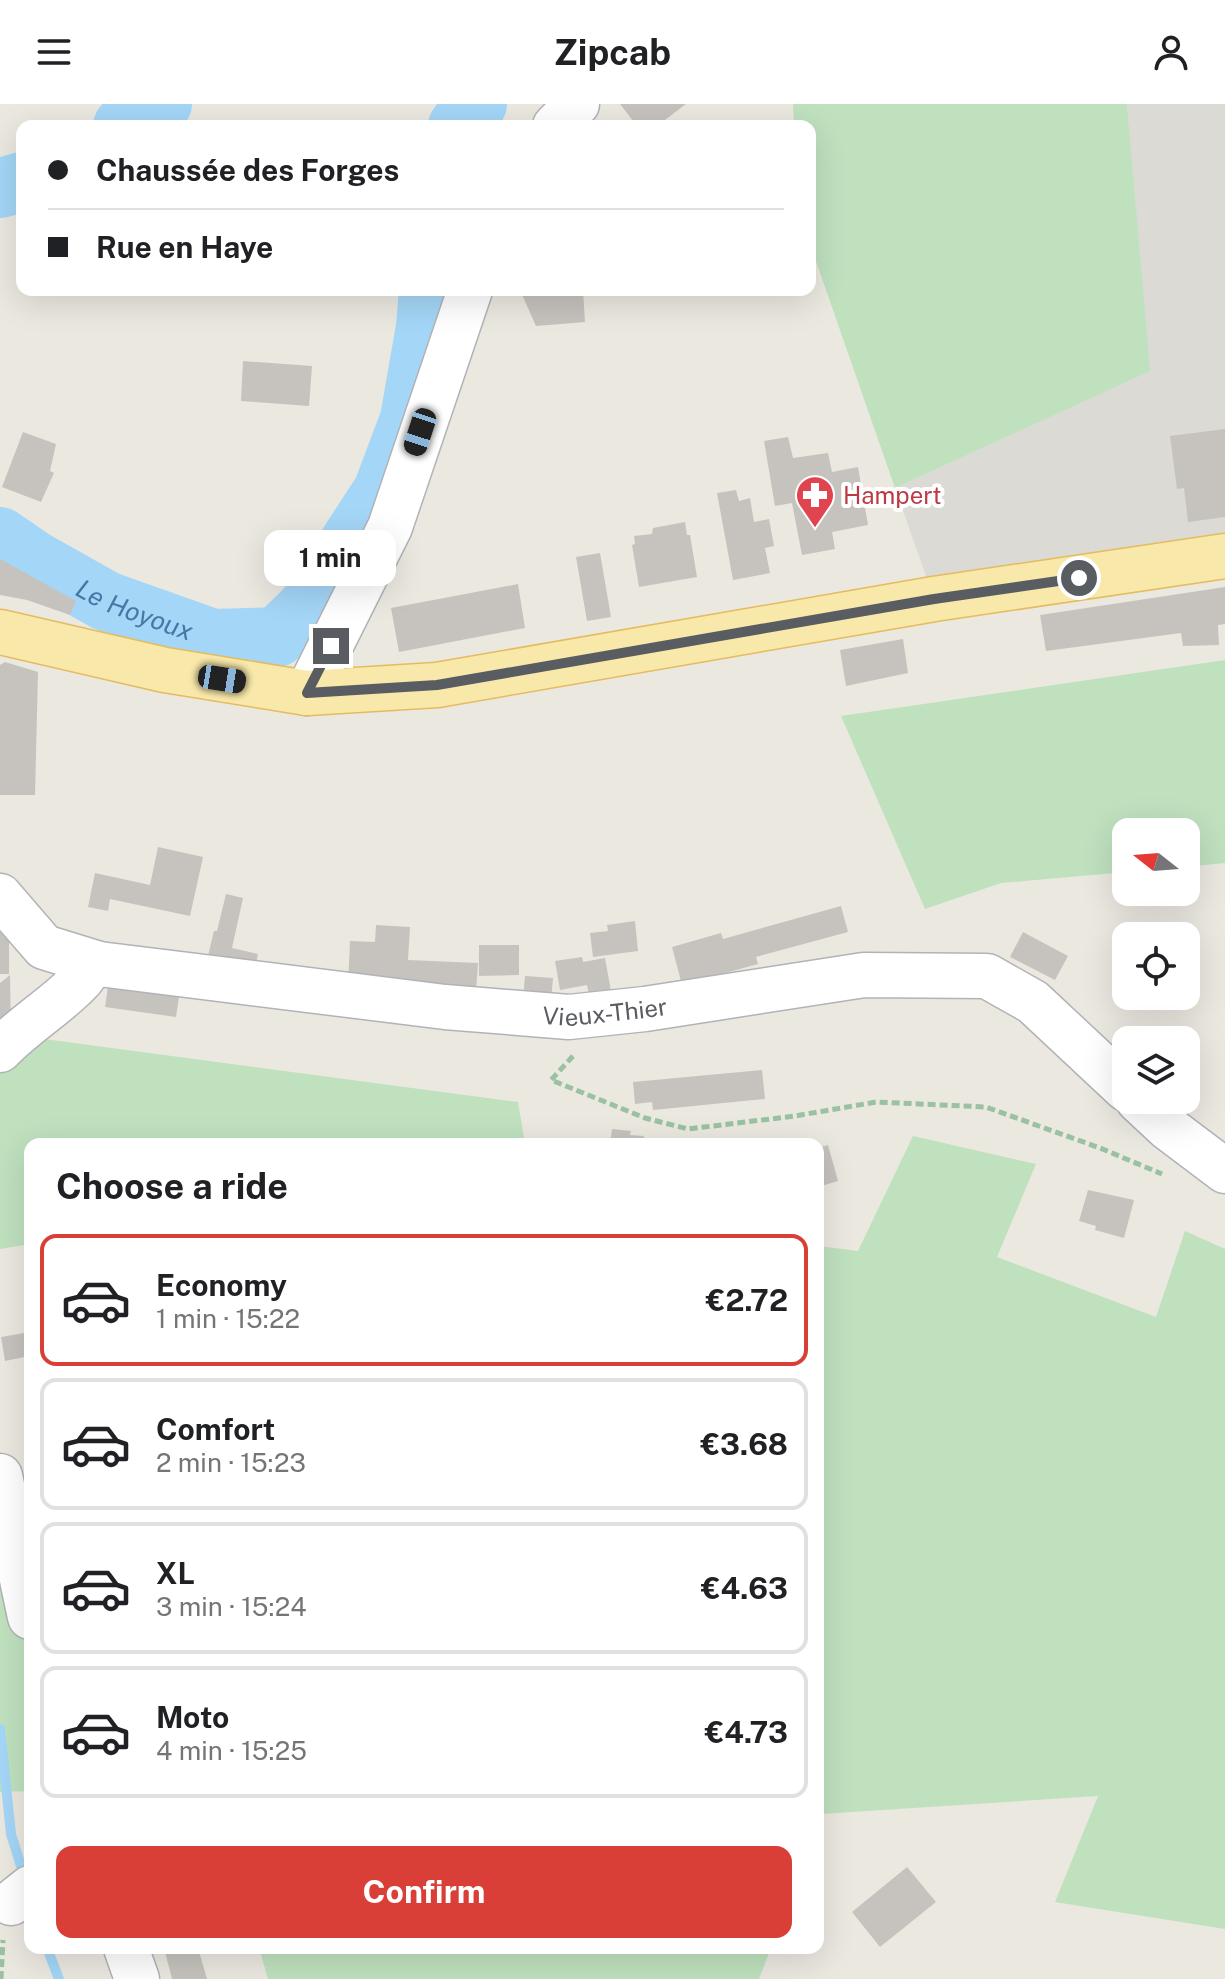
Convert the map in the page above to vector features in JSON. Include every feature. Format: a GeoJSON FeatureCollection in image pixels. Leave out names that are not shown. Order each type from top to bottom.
{"type":"FeatureCollection","features":[{"type":"Feature","properties":{"kind":"main road"},"geometry":{"type":"LineString","coordinates":[[0,632],[165,670],[307,693],[437,685],[934,599],[1225,556]]}},
{"type":"Feature","properties":{"kind":"street"},"geometry":{"type":"LineString","coordinates":[[561,120],[577,104]]}},
{"type":"Feature","properties":{"kind":"street"},"geometry":{"type":"LineString","coordinates":[[307,693],[390,527],[468,296]]}},
{"type":"Feature","properties":{"kind":"street","name":"Vieux-Thier"},"geometry":{"type":"LineString","coordinates":[[0,896],[44,947],[99,964],[445,1007],[569,1017],[864,975],[987,976],[1033,1002],[1112,1076]]}},
{"type":"Feature","properties":{"kind":"street"},"geometry":{"type":"LineString","coordinates":[[0,1050],[80,982],[87,969],[99,964]]}},
{"type":"Feature","properties":{"kind":"street"},"geometry":{"type":"LineString","coordinates":[[1153,1114],[1225,1171]]}},
{"type":"Feature","properties":{"kind":"street"},"geometry":{"type":"LineString","coordinates":[[0,1476],[24,1589]]}},
{"type":"Feature","properties":{"kind":"street"},"geometry":{"type":"LineString","coordinates":[[128,1954],[137,1979]]}},
{"type":"Feature","properties":{"kind":"path"},"geometry":{"type":"LineString","coordinates":[[578,1051],[551,1080],[645,1118],[688,1129],[876,1102],[986,1107],[1100,1148],[1167,1177]]}},
{"type":"Feature","properties":{"kind":"shaded area"},"geometry":{"type":"Polygon","coordinates":[[[1127,104],[1225,104],[1225,556],[934,599],[895,488],[1149,371],[1127,104]]]}},
{"type":"Feature","properties":{"kind":"green space"},"geometry":{"type":"Polygon","coordinates":[[[793,104],[1127,104],[1150,371],[895,488],[816,261],[816,120],[794,120],[793,104]]]}},
{"type":"Feature","properties":{"kind":"green space"},"geometry":{"type":"Polygon","coordinates":[[[1225,660],[1225,863],[1200,866],[1200,818],[1112,818],[1112,873],[1001,883],[925,909],[841,716],[1225,660]]]}},
{"type":"Feature","properties":{"kind":"green space"},"geometry":{"type":"Polygon","coordinates":[[[14,1035],[518,1102],[524,1138],[24,1138],[24,1245],[0,1249],[0,1050],[14,1035]]]}},
{"type":"Feature","properties":{"kind":"green space"},"geometry":{"type":"Polygon","coordinates":[[[913,1136],[1036,1164],[997,1257],[1156,1317],[1185,1231],[1225,1249],[1225,1929],[1055,1902],[1098,1796],[824,1814],[824,1247],[858,1251],[913,1136]]]}},
{"type":"Feature","properties":{"kind":"green space"},"geometry":{"type":"Polygon","coordinates":[[[0,1476],[24,1589],[24,1791],[0,1792],[0,1476]]]}},
{"type":"Feature","properties":{"kind":"green space"},"geometry":{"type":"Polygon","coordinates":[[[261,1954],[769,1954],[759,1979],[268,1979],[261,1954]]]}},
{"type":"Feature","properties":{"kind":"building"},"geometry":{"type":"Polygon","coordinates":[[[620,104],[686,104],[665,120],[632,120],[620,104]]]}},
{"type":"Feature","properties":{"kind":"building"},"geometry":{"type":"Polygon","coordinates":[[[523,296],[583,296],[585,322],[536,326],[523,296]]]}},
{"type":"Feature","properties":{"kind":"building"},"geometry":{"type":"Polygon","coordinates":[[[243,361],[312,366],[309,406],[241,401],[243,361]]]}},
{"type":"Feature","properties":{"kind":"building"},"geometry":{"type":"Polygon","coordinates":[[[1225,429],[1225,517],[1188,522],[1184,488],[1177,489],[1170,436],[1225,429]]]}},
{"type":"Feature","properties":{"kind":"building"},"geometry":{"type":"Polygon","coordinates":[[[23,432],[56,444],[50,471],[54,473],[41,502],[2,487],[23,432]]]}},
{"type":"Feature","properties":{"kind":"building"},"geometry":{"type":"Polygon","coordinates":[[[788,437],[793,458],[828,453],[832,472],[858,467],[868,525],[832,532],[835,549],[802,555],[792,503],[775,506],[764,441],[788,437]]]}},
{"type":"Feature","properties":{"kind":"building"},"geometry":{"type":"Polygon","coordinates":[[[736,490],[739,501],[750,498],[754,522],[769,519],[774,546],[765,548],[770,573],[733,580],[717,493],[736,490]]]}},
{"type":"Feature","properties":{"kind":"building"},"geometry":{"type":"Polygon","coordinates":[[[685,522],[697,577],[639,587],[632,545],[635,544],[634,536],[652,534],[653,528],[685,522]]]}},
{"type":"Feature","properties":{"kind":"building"},"geometry":{"type":"Polygon","coordinates":[[[600,553],[611,617],[587,621],[576,557],[600,553]]]}},
{"type":"Feature","properties":{"kind":"building"},"geometry":{"type":"Polygon","coordinates":[[[0,559],[76,601],[70,615],[27,600],[0,595],[0,559]]]}},
{"type":"Feature","properties":{"kind":"building"},"geometry":{"type":"Polygon","coordinates":[[[518,584],[525,628],[399,652],[391,608],[518,584]]]}},
{"type":"Feature","properties":{"kind":"building"},"geometry":{"type":"Polygon","coordinates":[[[1225,587],[1225,624],[1218,625],[1219,645],[1183,646],[1181,633],[1046,651],[1040,615],[1225,587]]]}},
{"type":"Feature","properties":{"kind":"building"},"geometry":{"type":"Polygon","coordinates":[[[903,639],[908,673],[846,686],[840,650],[903,639]]]}},
{"type":"Feature","properties":{"kind":"building"},"geometry":{"type":"Polygon","coordinates":[[[5,662],[38,672],[35,795],[0,795],[0,665],[5,662]]]}},
{"type":"Feature","properties":{"kind":"building"},"geometry":{"type":"Polygon","coordinates":[[[158,847],[203,857],[190,916],[110,899],[108,911],[88,907],[95,873],[150,885],[158,847]]]}},
{"type":"Feature","properties":{"kind":"building"},"geometry":{"type":"Polygon","coordinates":[[[226,894],[243,898],[232,948],[258,954],[254,975],[206,964],[226,894]]]}},
{"type":"Feature","properties":{"kind":"building"},"geometry":{"type":"Polygon","coordinates":[[[841,906],[848,932],[756,957],[758,964],[682,985],[672,947],[721,933],[723,939],[841,906]]]}},
{"type":"Feature","properties":{"kind":"building"},"geometry":{"type":"Polygon","coordinates":[[[0,910],[9,922],[9,974],[0,974],[0,910]]]}},
{"type":"Feature","properties":{"kind":"building"},"geometry":{"type":"Polygon","coordinates":[[[635,921],[638,951],[593,957],[590,933],[608,931],[607,925],[635,921]]]}},
{"type":"Feature","properties":{"kind":"building"},"geometry":{"type":"Polygon","coordinates":[[[376,925],[410,927],[408,960],[478,963],[476,992],[348,985],[350,941],[375,942],[376,925]]]}},
{"type":"Feature","properties":{"kind":"building"},"geometry":{"type":"Polygon","coordinates":[[[1023,932],[1068,956],[1055,980],[1010,957],[1023,932]]]}},
{"type":"Feature","properties":{"kind":"building"},"geometry":{"type":"Polygon","coordinates":[[[479,945],[519,945],[519,975],[479,976],[479,945]]]}},
{"type":"Feature","properties":{"kind":"building"},"geometry":{"type":"Polygon","coordinates":[[[582,957],[583,962],[605,958],[613,1002],[591,1006],[587,985],[560,990],[555,961],[582,957]]]}},
{"type":"Feature","properties":{"kind":"building"},"geometry":{"type":"Polygon","coordinates":[[[110,973],[181,982],[176,1017],[105,1007],[110,973]]]}},
{"type":"Feature","properties":{"kind":"building"},"geometry":{"type":"Polygon","coordinates":[[[10,975],[11,1027],[0,1038],[0,983],[10,975]]]}},
{"type":"Feature","properties":{"kind":"building"},"geometry":{"type":"Polygon","coordinates":[[[525,976],[553,978],[551,1001],[523,999],[525,976]]]}},
{"type":"Feature","properties":{"kind":"building"},"geometry":{"type":"Polygon","coordinates":[[[762,1070],[765,1099],[653,1110],[652,1102],[635,1104],[633,1082],[762,1070]]]}},
{"type":"Feature","properties":{"kind":"building"},"geometry":{"type":"Polygon","coordinates":[[[612,1129],[644,1136],[644,1138],[611,1138],[612,1129]]]}},
{"type":"Feature","properties":{"kind":"building"},"geometry":{"type":"Polygon","coordinates":[[[828,1145],[838,1181],[824,1185],[824,1146],[828,1145]]]}},
{"type":"Feature","properties":{"kind":"building"},"geometry":{"type":"Polygon","coordinates":[[[1088,1190],[1134,1200],[1124,1238],[1095,1230],[1096,1226],[1079,1221],[1088,1190]]]}},
{"type":"Feature","properties":{"kind":"building"},"geometry":{"type":"Polygon","coordinates":[[[24,1333],[24,1357],[5,1361],[1,1337],[24,1333]]]}},
{"type":"Feature","properties":{"kind":"building"},"geometry":{"type":"Polygon","coordinates":[[[907,1867],[936,1902],[880,1947],[852,1912],[907,1867]]]}},
{"type":"Feature","properties":{"kind":"building"},"geometry":{"type":"Polygon","coordinates":[[[166,1954],[200,1954],[207,1979],[172,1979],[166,1954]]]}},
{"type":"Feature","properties":{"kind":"waterway","name":"Le Hoyoux"},"geometry":{"type":"LineString","coordinates":[[134,120],[162,104]]}},
{"type":"Feature","properties":{"kind":"waterway","name":"Le Hoyoux"},"geometry":{"type":"LineString","coordinates":[[463,120],[477,104]]}},
{"type":"Feature","properties":{"kind":"waterway","name":"Le Hoyoux"},"geometry":{"type":"LineString","coordinates":[[0,188],[16,184]]}},
{"type":"Feature","properties":{"kind":"waterway","name":"Le Hoyoux"},"geometry":{"type":"LineString","coordinates":[[0,537],[35,561],[106,601],[213,639],[277,637],[307,608],[383,491],[410,419],[429,296]]}},
{"type":"Feature","properties":{"kind":"waterway"},"geometry":{"type":"LineString","coordinates":[[0,1729],[11,1834],[24,1876]]}},
{"type":"Feature","properties":{"kind":"waterway"},"geometry":{"type":"LineString","coordinates":[[49,1954],[59,1979]]}},
{"type":"Feature","properties":{"kind":"place","name":"Hampert"},"geometry":{"type":"Point","coordinates":[815,529]}},
{"type":"Feature","properties":{"kind":"route"},"geometry":{"type":"LineString","coordinates":[[331,646],[307,693],[437,685],[934,599],[1079,578]]}}]}
